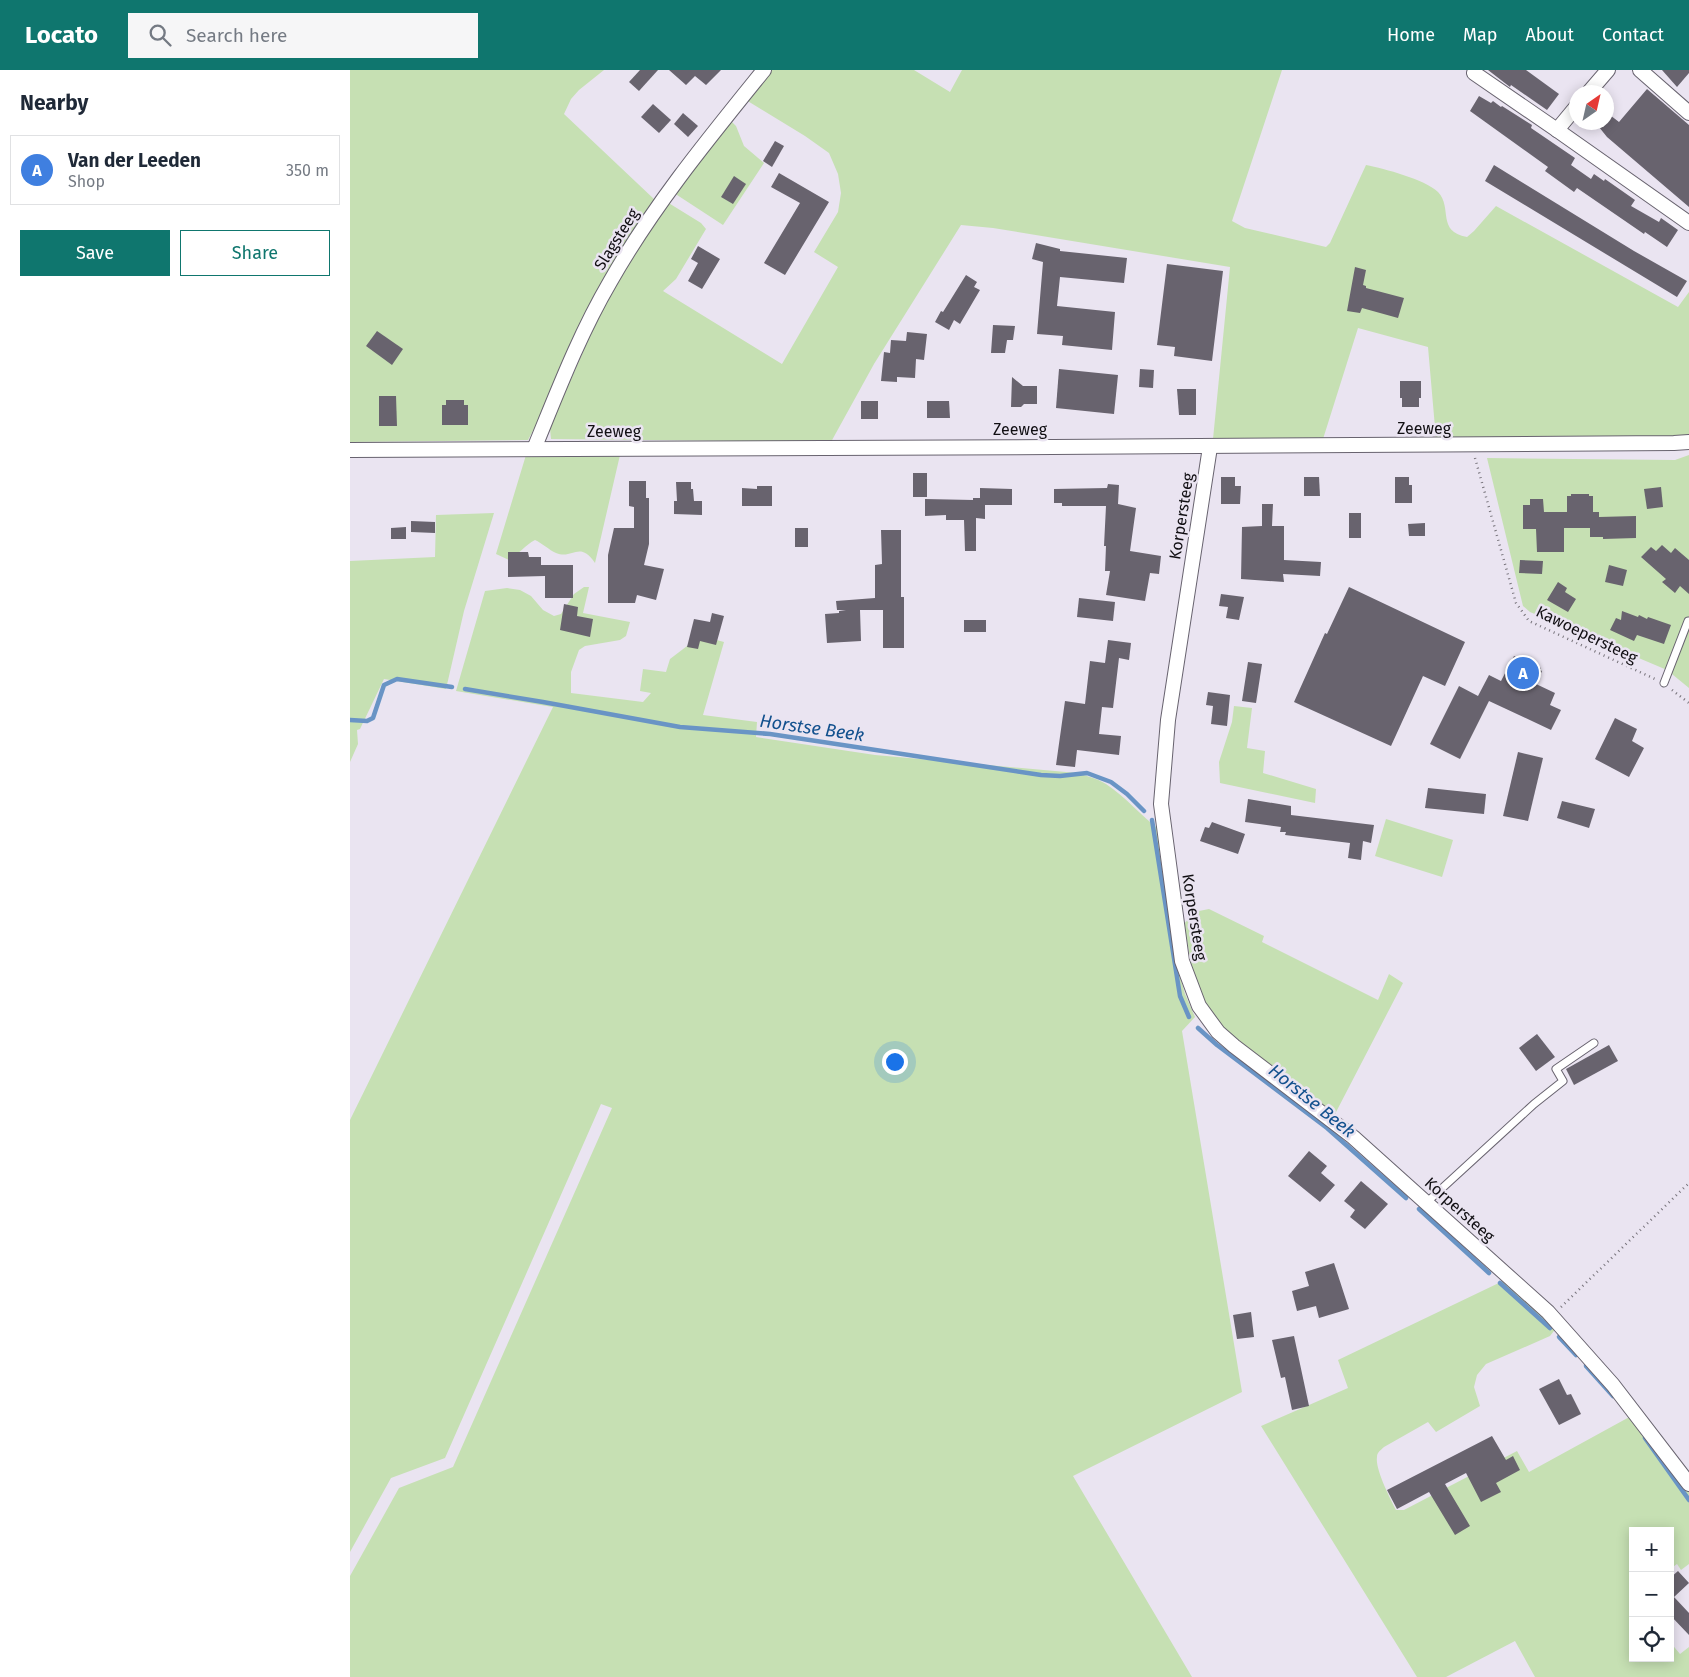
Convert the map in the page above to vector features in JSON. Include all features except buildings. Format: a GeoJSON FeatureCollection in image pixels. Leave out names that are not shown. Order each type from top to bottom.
{"type":"FeatureCollection","features":[{"type":"Feature","properties":{"kind":"street","name":"Slagsteeg"},"geometry":{"type":"LineString","coordinates":[[534,449],[573,355],[609,283],[655,210],[701,148],[764,70]]}},
{"type":"Feature","properties":{"kind":"street"},"geometry":{"type":"LineString","coordinates":[[1595,85],[1608,70]]}},
{"type":"Feature","properties":{"kind":"street"},"geometry":{"type":"LineString","coordinates":[[1640,70],[1689,114]]}},
{"type":"Feature","properties":{"kind":"street"},"geometry":{"type":"LineString","coordinates":[[1474,73],[1689,222]]}},
{"type":"Feature","properties":{"kind":"street"},"geometry":{"type":"LineString","coordinates":[[1557,130],[1569,115]]}},
{"type":"Feature","properties":{"kind":"street","name":"Zeeweg"},"geometry":{"type":"LineString","coordinates":[[350,450],[1210,447],[1689,442]]}},
{"type":"Feature","properties":{"kind":"street","name":"Korpersteeg"},"geometry":{"type":"LineString","coordinates":[[1210,447],[1168,720],[1161,804],[1182,961],[1199,1006],[1218,1032],[1354,1138],[1552,1316],[1613,1385],[1689,1484]]}},
{"type":"Feature","properties":{"kind":"lane"},"geometry":{"type":"LineString","coordinates":[[1664,683],[1689,621]]}},
{"type":"Feature","properties":{"kind":"lane"},"geometry":{"type":"LineString","coordinates":[[1426,1203],[1534,1104],[1563,1081],[1556,1069],[1594,1043]]}},
{"type":"Feature","properties":{"kind":"path","name":"Kawoepersteeg"},"geometry":{"type":"LineString","coordinates":[[1472,445],[1516,603],[1529,621],[1664,683],[1689,703]]}},
{"type":"Feature","properties":{"kind":"path"},"geometry":{"type":"LineString","coordinates":[[1552,1316],[1689,1183]]}},
{"type":"Feature","properties":{"kind":"green space"},"geometry":{"type":"Polygon","coordinates":[[[350,70],[604,70],[579,90],[571,99],[564,114],[655,200],[528,440],[350,442],[350,70]]]}},
{"type":"Feature","properties":{"kind":"green space"},"geometry":{"type":"Polygon","coordinates":[[[771,70],[914,70],[950,92],[962,70],[1282,70],[1232,221],[1245,228],[1326,247],[1330,243],[1366,165],[1414,179],[1432,187],[1442,198],[1448,224],[1457,234],[1467,237],[1496,206],[1678,307],[1689,292],[1689,435],[1644,438],[1436,439],[1428,347],[1358,328],[1323,439],[1213,439],[1230,267],[993,228],[961,225],[874,364],[831,442],[551,439],[550,429],[553,420],[608,295],[667,202],[701,223],[706,229],[676,279],[663,291],[782,364],[838,267],[814,252],[838,212],[841,193],[838,174],[829,153],[746,100],[771,70]]]}},
{"type":"Feature","properties":{"kind":"green space"},"geometry":{"type":"Polygon","coordinates":[[[730,120],[736,126],[744,146],[764,163],[723,225],[674,193],[730,120]]]}},
{"type":"Feature","properties":{"kind":"green space"},"geometry":{"type":"Polygon","coordinates":[[[526,455],[620,455],[595,563],[585,553],[556,553],[535,540],[509,560],[496,554],[526,455]]]}},
{"type":"Feature","properties":{"kind":"green space"},"geometry":{"type":"Polygon","coordinates":[[[1689,455],[1689,688],[1667,670],[1530,612],[1523,606],[1487,458],[1675,460],[1689,455]]]}},
{"type":"Feature","properties":{"kind":"green space"},"geometry":{"type":"Polygon","coordinates":[[[494,513],[464,611],[446,689],[384,679],[360,729],[357,730],[358,744],[350,762],[350,561],[435,557],[436,515],[494,513]]]}},
{"type":"Feature","properties":{"kind":"green space"},"geometry":{"type":"Polygon","coordinates":[[[584,587],[589,587],[583,613],[630,622],[626,636],[620,640],[585,646],[579,650],[571,672],[571,693],[643,702],[651,693],[640,691],[643,669],[666,672],[670,659],[691,643],[698,635],[724,642],[703,715],[757,722],[756,737],[875,755],[1077,773],[1106,784],[1160,830],[1179,973],[1185,994],[1195,1017],[1182,1031],[1242,1392],[1073,1476],[1192,1677],[350,1677],[350,1576],[399,1488],[453,1467],[612,1108],[601,1104],[445,1458],[391,1478],[350,1552],[350,1120],[553,707],[456,691],[485,591],[507,588],[520,590],[531,596],[543,610],[554,616],[561,614],[574,594],[584,587]]]}},
{"type":"Feature","properties":{"kind":"green space"},"geometry":{"type":"Polygon","coordinates":[[[1234,706],[1252,708],[1247,748],[1265,751],[1263,773],[1316,789],[1315,803],[1220,783],[1219,762],[1232,722],[1234,706]]]}},
{"type":"Feature","properties":{"kind":"green space"},"geometry":{"type":"Polygon","coordinates":[[[1386,819],[1453,840],[1442,877],[1375,856],[1386,819]]]}},
{"type":"Feature","properties":{"kind":"green space"},"geometry":{"type":"Polygon","coordinates":[[[1209,909],[1264,936],[1262,942],[1378,1000],[1389,974],[1403,983],[1335,1114],[1230,1035],[1206,1008],[1194,979],[1184,924],[1194,912],[1209,909]]]}},
{"type":"Feature","properties":{"kind":"green space"},"geometry":{"type":"Polygon","coordinates":[[[1503,1281],[1557,1327],[1550,1336],[1486,1364],[1477,1375],[1474,1387],[1480,1406],[1436,1432],[1428,1422],[1384,1447],[1377,1455],[1378,1469],[1396,1510],[1404,1510],[1517,1451],[1529,1472],[1633,1415],[1689,1490],[1689,1564],[1681,1570],[1677,1564],[1674,1566],[1674,1527],[1629,1527],[1629,1662],[1674,1662],[1674,1647],[1680,1654],[1689,1647],[1689,1677],[1535,1677],[1515,1641],[1446,1677],[1417,1677],[1261,1426],[1348,1388],[1338,1360],[1503,1281]]]}},
{"type":"Feature","properties":{"kind":"waterway","name":"Horstse Beek"},"geometry":{"type":"LineString","coordinates":[[350,720],[367,721],[373,718],[384,685],[397,679],[452,687]]}},
{"type":"Feature","properties":{"kind":"waterway","name":"Horstse Beek"},"geometry":{"type":"LineString","coordinates":[[465,689],[680,727],[770,734],[1041,775],[1060,776],[1087,773],[1111,782],[1127,794],[1144,811]]}},
{"type":"Feature","properties":{"kind":"waterway","name":"Horstse Beek"},"geometry":{"type":"LineString","coordinates":[[1152,820],[1180,996],[1189,1017]]}},
{"type":"Feature","properties":{"kind":"waterway","name":"Horstse Beek"},"geometry":{"type":"LineString","coordinates":[[1198,1028],[1217,1045],[1327,1128],[1406,1198]]}},
{"type":"Feature","properties":{"kind":"waterway","name":"Horstse Beek"},"geometry":{"type":"LineString","coordinates":[[1419,1209],[1489,1273]]}},
{"type":"Feature","properties":{"kind":"waterway","name":"Horstse Beek"},"geometry":{"type":"LineString","coordinates":[[1500,1283],[1550,1328]]}},
{"type":"Feature","properties":{"kind":"waterway","name":"Horstse Beek"},"geometry":{"type":"LineString","coordinates":[[1559,1337],[1576,1355]]}},
{"type":"Feature","properties":{"kind":"waterway","name":"Horstse Beek"},"geometry":{"type":"LineString","coordinates":[[1586,1366],[1613,1396]]}},
{"type":"Feature","properties":{"kind":"waterway","name":"Horstse Beek"},"geometry":{"type":"LineString","coordinates":[[1645,1438],[1689,1500]]}},
{"type":"Feature","properties":{"kind":"place","name":"Van der Leeden"},"geometry":{"type":"Point","coordinates":[1523,673]}}]}
